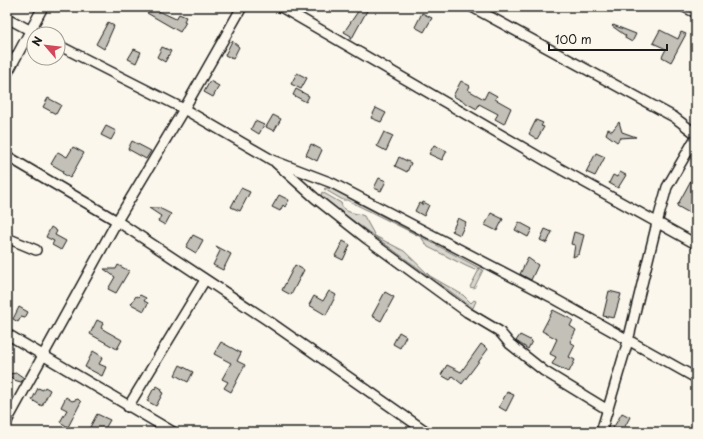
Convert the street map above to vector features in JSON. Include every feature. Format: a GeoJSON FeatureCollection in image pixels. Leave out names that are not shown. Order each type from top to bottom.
{"type":"FeatureCollection","features":[{"type":"Feature","properties":{"kind":"street"},"geometry":{"type":"LineString","coordinates":[[35,26],[43,7]]}},
{"type":"Feature","properties":{"kind":"street"},"geometry":{"type":"LineString","coordinates":[[7,421],[116,221],[184,109],[242,7]]}},
{"type":"Feature","properties":{"kind":"street"},"geometry":{"type":"LineString","coordinates":[[281,7],[548,162],[696,244]]}},
{"type":"Feature","properties":{"kind":"street"},"geometry":{"type":"LineString","coordinates":[[472,7],[674,118],[696,134]]}},
{"type":"Feature","properties":{"kind":"street"},"geometry":{"type":"LineString","coordinates":[[684,7],[696,14]]}},
{"type":"Feature","properties":{"kind":"street"},"geometry":{"type":"LineString","coordinates":[[7,18],[26,28]]}},
{"type":"Feature","properties":{"kind":"street"},"geometry":{"type":"LineString","coordinates":[[7,74],[26,43]]}},
{"type":"Feature","properties":{"kind":"street"},"geometry":{"type":"LineString","coordinates":[[66,49],[184,109],[272,160],[332,183],[553,298],[696,378]]}},
{"type":"Feature","properties":{"kind":"street"},"geometry":{"type":"LineString","coordinates":[[601,432],[628,341],[667,187],[696,137]]}},
{"type":"Feature","properties":{"kind":"street"},"geometry":{"type":"LineString","coordinates":[[7,156],[116,221],[205,280],[426,432]]}},
{"type":"Feature","properties":{"kind":"street"},"geometry":{"type":"LineString","coordinates":[[272,160],[315,198],[367,239],[468,312],[499,331],[510,344],[544,371],[608,410]]}},
{"type":"Feature","properties":{"kind":"street"},"geometry":{"type":"LineString","coordinates":[[7,238],[36,250]]}},
{"type":"Feature","properties":{"kind":"street"},"geometry":{"type":"LineString","coordinates":[[128,407],[205,280]]}},
{"type":"Feature","properties":{"kind":"street"},"geometry":{"type":"LineString","coordinates":[[7,334],[128,407],[173,432]]}},
{"type":"Feature","properties":{"kind":"shaded area"},"geometry":{"type":"Polygon","coordinates":[[[330,188],[480,268],[475,270],[428,247],[421,237],[347,200],[343,200],[324,189],[330,188]]]}},
{"type":"Feature","properties":{"kind":"shaded area"},"geometry":{"type":"Polygon","coordinates":[[[322,192],[341,203],[342,207],[347,211],[364,216],[375,236],[404,251],[430,276],[463,295],[471,303],[474,300],[476,301],[473,308],[330,204],[321,196],[322,192]]]}},
{"type":"Feature","properties":{"kind":"shaded area"},"geometry":{"type":"Polygon","coordinates":[[[480,268],[483,270],[474,288],[470,287],[480,268]]]}},
{"type":"Feature","properties":{"kind":"building"},"geometry":{"type":"Polygon","coordinates":[[[150,7],[176,19],[179,14],[186,17],[184,21],[186,22],[180,32],[147,13],[150,7]]]}},
{"type":"Feature","properties":{"kind":"building"},"geometry":{"type":"Polygon","coordinates":[[[361,7],[369,7],[351,40],[351,36],[344,32],[361,7]]]}},
{"type":"Feature","properties":{"kind":"building"},"geometry":{"type":"Polygon","coordinates":[[[422,13],[432,18],[424,32],[415,27],[422,13]]]}},
{"type":"Feature","properties":{"kind":"building"},"geometry":{"type":"Polygon","coordinates":[[[108,22],[114,26],[104,49],[96,44],[108,22]]]}},
{"type":"Feature","properties":{"kind":"building"},"geometry":{"type":"Polygon","coordinates":[[[613,25],[636,34],[632,42],[625,38],[626,36],[612,26],[613,25]]]}},
{"type":"Feature","properties":{"kind":"building"},"geometry":{"type":"Polygon","coordinates":[[[660,30],[678,39],[681,32],[686,34],[671,62],[662,57],[666,49],[653,43],[660,30]]]}},
{"type":"Feature","properties":{"kind":"building"},"geometry":{"type":"Polygon","coordinates":[[[232,41],[239,47],[233,59],[225,55],[232,41]]]}},
{"type":"Feature","properties":{"kind":"building"},"geometry":{"type":"Polygon","coordinates":[[[162,47],[171,51],[165,62],[157,57],[162,47]]]}},
{"type":"Feature","properties":{"kind":"building"},"geometry":{"type":"Polygon","coordinates":[[[134,49],[141,52],[136,63],[128,59],[134,49]]]}},
{"type":"Feature","properties":{"kind":"building"},"geometry":{"type":"Polygon","coordinates":[[[297,73],[307,78],[301,89],[291,84],[297,73]]]}},
{"type":"Feature","properties":{"kind":"building"},"geometry":{"type":"Polygon","coordinates":[[[210,81],[219,86],[213,97],[204,92],[210,81]]]}},
{"type":"Feature","properties":{"kind":"building"},"geometry":{"type":"Polygon","coordinates":[[[461,81],[470,86],[468,90],[484,99],[488,91],[497,96],[495,99],[511,108],[504,124],[495,119],[498,114],[479,104],[477,109],[453,96],[461,81]]]}},
{"type":"Feature","properties":{"kind":"building"},"geometry":{"type":"Polygon","coordinates":[[[296,89],[309,96],[306,102],[293,95],[296,89]]]}},
{"type":"Feature","properties":{"kind":"building"},"geometry":{"type":"Polygon","coordinates":[[[48,98],[61,105],[56,114],[43,107],[48,98]]]}},
{"type":"Feature","properties":{"kind":"building"},"geometry":{"type":"Polygon","coordinates":[[[376,108],[386,113],[381,122],[371,118],[376,108]]]}},
{"type":"Feature","properties":{"kind":"building"},"geometry":{"type":"Polygon","coordinates":[[[273,115],[281,119],[274,131],[266,127],[273,115]]]}},
{"type":"Feature","properties":{"kind":"building"},"geometry":{"type":"Polygon","coordinates":[[[536,120],[543,123],[541,126],[544,127],[537,139],[529,134],[536,120]]]}},
{"type":"Feature","properties":{"kind":"building"},"geometry":{"type":"Polygon","coordinates":[[[255,121],[264,125],[259,134],[251,129],[255,121]]]}},
{"type":"Feature","properties":{"kind":"building"},"geometry":{"type":"Polygon","coordinates":[[[619,122],[622,132],[636,137],[620,138],[617,142],[606,134],[608,129],[612,131],[619,122]]]}},
{"type":"Feature","properties":{"kind":"building"},"geometry":{"type":"Polygon","coordinates":[[[106,126],[116,131],[111,140],[101,135],[106,126]]]}},
{"type":"Feature","properties":{"kind":"building"},"geometry":{"type":"Polygon","coordinates":[[[384,132],[393,136],[386,151],[377,146],[384,132]]]}},
{"type":"Feature","properties":{"kind":"building"},"geometry":{"type":"Polygon","coordinates":[[[132,141],[151,151],[146,159],[128,149],[132,141]]]}},
{"type":"Feature","properties":{"kind":"building"},"geometry":{"type":"Polygon","coordinates":[[[311,144],[322,150],[317,161],[306,155],[311,144]]]}},
{"type":"Feature","properties":{"kind":"building"},"geometry":{"type":"Polygon","coordinates":[[[434,145],[447,151],[442,160],[429,154],[434,145]]]}},
{"type":"Feature","properties":{"kind":"building"},"geometry":{"type":"Polygon","coordinates":[[[73,147],[84,153],[70,178],[62,173],[63,171],[51,164],[58,152],[67,157],[73,147]]]}},
{"type":"Feature","properties":{"kind":"building"},"geometry":{"type":"Polygon","coordinates":[[[596,153],[605,157],[595,176],[586,172],[596,153]]]}},
{"type":"Feature","properties":{"kind":"building"},"geometry":{"type":"Polygon","coordinates":[[[399,157],[411,163],[407,172],[395,166],[399,157]]]}},
{"type":"Feature","properties":{"kind":"building"},"geometry":{"type":"Polygon","coordinates":[[[696,171],[696,195],[693,200],[696,202],[696,209],[693,215],[677,206],[696,171]]]}},
{"type":"Feature","properties":{"kind":"building"},"geometry":{"type":"Polygon","coordinates":[[[620,172],[626,175],[618,188],[609,183],[613,175],[617,177],[620,172]]]}},
{"type":"Feature","properties":{"kind":"building"},"geometry":{"type":"Polygon","coordinates":[[[379,178],[386,181],[381,191],[374,188],[379,178]]]}},
{"type":"Feature","properties":{"kind":"building"},"geometry":{"type":"Polygon","coordinates":[[[241,188],[250,192],[240,211],[231,207],[241,188]]]}},
{"type":"Feature","properties":{"kind":"building"},"geometry":{"type":"Polygon","coordinates":[[[279,195],[289,200],[285,207],[283,205],[280,211],[272,207],[279,195]]]}},
{"type":"Feature","properties":{"kind":"building"},"geometry":{"type":"Polygon","coordinates":[[[423,202],[429,205],[424,216],[415,211],[419,203],[422,205],[423,202]]]}},
{"type":"Feature","properties":{"kind":"building"},"geometry":{"type":"Polygon","coordinates":[[[149,208],[159,208],[171,214],[165,225],[158,221],[161,216],[149,208]]]}},
{"type":"Feature","properties":{"kind":"building"},"geometry":{"type":"Polygon","coordinates":[[[491,213],[503,219],[497,231],[485,225],[491,213]]]}},
{"type":"Feature","properties":{"kind":"building"},"geometry":{"type":"Polygon","coordinates":[[[458,218],[466,222],[460,235],[452,231],[458,218]]]}},
{"type":"Feature","properties":{"kind":"building"},"geometry":{"type":"Polygon","coordinates":[[[519,222],[532,229],[528,237],[515,230],[519,222]]]}},
{"type":"Feature","properties":{"kind":"building"},"geometry":{"type":"Polygon","coordinates":[[[51,227],[57,231],[55,235],[66,241],[61,250],[52,245],[54,241],[46,237],[51,227]]]}},
{"type":"Feature","properties":{"kind":"building"},"geometry":{"type":"Polygon","coordinates":[[[545,229],[552,232],[547,243],[540,240],[545,229]]]}},
{"type":"Feature","properties":{"kind":"building"},"geometry":{"type":"Polygon","coordinates":[[[574,232],[584,235],[579,254],[573,257],[575,245],[571,244],[574,232]]]}},
{"type":"Feature","properties":{"kind":"building"},"geometry":{"type":"Polygon","coordinates":[[[193,235],[203,240],[196,253],[186,247],[193,235]]]}},
{"type":"Feature","properties":{"kind":"building"},"geometry":{"type":"Polygon","coordinates":[[[343,241],[350,245],[343,260],[335,256],[343,241]]]}},
{"type":"Feature","properties":{"kind":"building"},"geometry":{"type":"Polygon","coordinates":[[[216,246],[231,254],[223,270],[213,265],[220,251],[216,246]]]}},
{"type":"Feature","properties":{"kind":"building"},"geometry":{"type":"Polygon","coordinates":[[[528,258],[538,265],[531,280],[520,274],[528,258]]]}},
{"type":"Feature","properties":{"kind":"building"},"geometry":{"type":"Polygon","coordinates":[[[118,265],[129,271],[116,293],[108,289],[115,277],[104,269],[116,269],[118,265]]]}},
{"type":"Feature","properties":{"kind":"building"},"geometry":{"type":"Polygon","coordinates":[[[295,265],[304,270],[291,295],[282,290],[295,265]]]}},
{"type":"Feature","properties":{"kind":"building"},"geometry":{"type":"Polygon","coordinates":[[[329,291],[336,295],[326,315],[309,305],[314,296],[323,301],[329,291]]]}},
{"type":"Feature","properties":{"kind":"building"},"geometry":{"type":"Polygon","coordinates":[[[609,291],[621,294],[614,318],[603,316],[609,291]]]}},
{"type":"Feature","properties":{"kind":"building"},"geometry":{"type":"Polygon","coordinates":[[[385,292],[394,297],[381,321],[372,316],[385,292]]]}},
{"type":"Feature","properties":{"kind":"building"},"geometry":{"type":"Polygon","coordinates":[[[140,295],[146,298],[144,301],[148,303],[144,311],[131,304],[136,296],[138,297],[140,295]]]}},
{"type":"Feature","properties":{"kind":"building"},"geometry":{"type":"Polygon","coordinates":[[[19,307],[28,312],[25,318],[21,317],[18,322],[13,319],[19,307]]]}},
{"type":"Feature","properties":{"kind":"building"},"geometry":{"type":"Polygon","coordinates":[[[553,310],[573,320],[570,326],[576,330],[570,342],[575,345],[569,357],[575,360],[569,372],[552,364],[556,357],[550,354],[557,339],[542,331],[553,310]]]}},
{"type":"Feature","properties":{"kind":"building"},"geometry":{"type":"Polygon","coordinates":[[[97,320],[103,323],[101,328],[122,340],[117,349],[90,334],[97,320]]]}},
{"type":"Feature","properties":{"kind":"building"},"geometry":{"type":"Polygon","coordinates":[[[399,332],[406,336],[400,348],[393,344],[399,332]]]}},
{"type":"Feature","properties":{"kind":"building"},"geometry":{"type":"Polygon","coordinates":[[[520,335],[532,341],[528,349],[516,341],[520,335]]]}},
{"type":"Feature","properties":{"kind":"building"},"geometry":{"type":"Polygon","coordinates":[[[221,342],[241,353],[237,361],[245,365],[231,392],[224,388],[228,382],[222,379],[231,363],[214,354],[221,342]]]}},
{"type":"Feature","properties":{"kind":"building"},"geometry":{"type":"Polygon","coordinates":[[[481,344],[488,349],[462,384],[452,376],[450,380],[441,375],[447,365],[461,372],[481,344]]]}},
{"type":"Feature","properties":{"kind":"building"},"geometry":{"type":"Polygon","coordinates":[[[93,351],[103,357],[99,364],[106,367],[102,376],[85,367],[93,351]]]}},
{"type":"Feature","properties":{"kind":"building"},"geometry":{"type":"Polygon","coordinates":[[[180,365],[193,372],[188,382],[175,375],[180,365]]]}},
{"type":"Feature","properties":{"kind":"building"},"geometry":{"type":"Polygon","coordinates":[[[17,373],[24,378],[21,382],[14,380],[8,374],[17,373]]]}},
{"type":"Feature","properties":{"kind":"building"},"geometry":{"type":"Polygon","coordinates":[[[157,386],[162,389],[161,392],[163,393],[156,406],[147,401],[154,388],[155,389],[157,386]]]}},
{"type":"Feature","properties":{"kind":"building"},"geometry":{"type":"Polygon","coordinates":[[[45,387],[50,390],[42,406],[32,400],[38,388],[43,390],[45,387]]]}},
{"type":"Feature","properties":{"kind":"building"},"geometry":{"type":"Polygon","coordinates":[[[507,392],[514,395],[506,411],[499,407],[507,392]]]}},
{"type":"Feature","properties":{"kind":"building"},"geometry":{"type":"Polygon","coordinates":[[[66,397],[72,401],[78,399],[81,402],[68,427],[60,422],[67,410],[61,407],[66,397]]]}},
{"type":"Feature","properties":{"kind":"building"},"geometry":{"type":"Polygon","coordinates":[[[622,413],[630,417],[622,432],[615,432],[612,430],[622,413]]]}},
{"type":"Feature","properties":{"kind":"building"},"geometry":{"type":"Polygon","coordinates":[[[97,414],[110,420],[103,432],[95,432],[89,429],[97,414]]]}}]}
